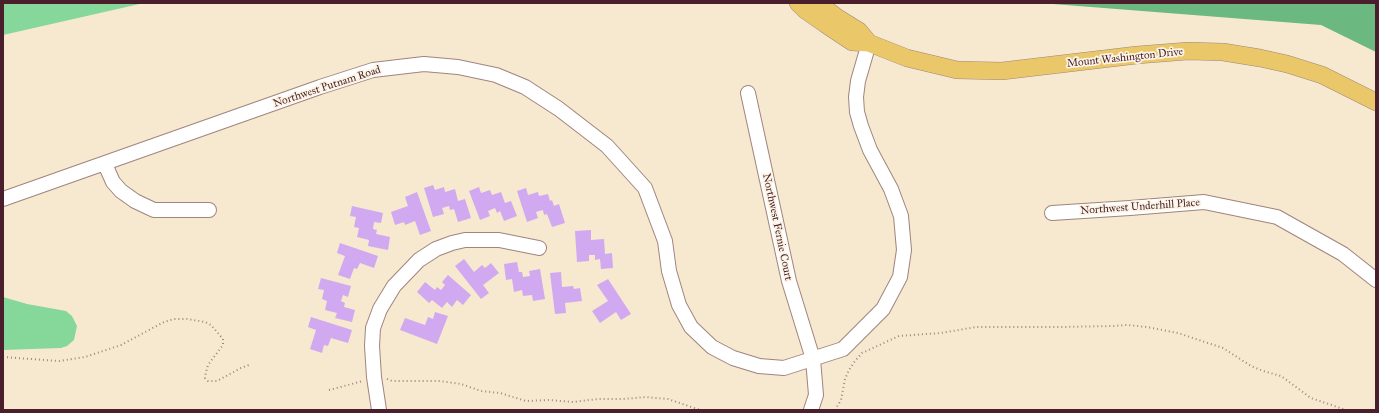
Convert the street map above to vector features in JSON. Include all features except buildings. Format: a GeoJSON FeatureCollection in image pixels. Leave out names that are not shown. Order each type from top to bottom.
{"type":"FeatureCollection","features":[{"type":"Feature","properties":{"kind":"main road","name":"Mount Washington Drive"},"geometry":{"type":"LineString","coordinates":[[798,3],[805,10],[852,42],[869,43],[907,58],[957,70],[982,71],[1030,68],[1136,54],[1188,50],[1223,52],[1287,64],[1322,75],[1376,102]]}},
{"type":"Feature","properties":{"kind":"main road","name":"Mount Washington Drive"},"geometry":{"type":"LineString","coordinates":[[818,3],[859,31],[869,43]]}},
{"type":"Feature","properties":{"kind":"street","name":"Northwest Putnam Road"},"geometry":{"type":"LineString","coordinates":[[3,200],[305,92],[373,70],[424,64],[458,67],[496,75],[525,87],[559,109],[607,146],[645,188],[665,241],[669,271],[679,305],[691,327],[712,347],[733,358],[759,366],[784,368],[843,349],[883,309],[900,277],[904,250],[901,216],[891,190],[870,150],[857,112],[856,97],[858,81],[869,43]]}},
{"type":"Feature","properties":{"kind":"street","name":"Northwest Fernie Court"},"geometry":{"type":"LineString","coordinates":[[748,93],[788,281],[814,359],[816,395],[811,410]]}},
{"type":"Feature","properties":{"kind":"street"},"geometry":{"type":"LineString","coordinates":[[104,164],[113,182],[120,191],[135,201],[154,210],[209,210]]}},
{"type":"Feature","properties":{"kind":"street","name":"Northwest Underhill Place"},"geometry":{"type":"LineString","coordinates":[[1052,212],[1204,202],[1277,217],[1344,254],[1376,280]]}},
{"type":"Feature","properties":{"kind":"street"},"geometry":{"type":"LineString","coordinates":[[379,410],[374,377],[372,346],[374,328],[380,309],[394,286],[419,260],[436,249],[464,240],[499,240],[539,248]]}},
{"type":"Feature","properties":{"kind":"path"},"geometry":{"type":"LineString","coordinates":[[3,357],[59,361],[85,357],[120,345],[164,322],[174,319],[187,319],[205,322],[211,325],[223,339],[223,345],[208,366],[205,378],[208,382],[217,381],[241,368],[250,365]]}},
{"type":"Feature","properties":{"kind":"path"},"geometry":{"type":"LineString","coordinates":[[835,410],[841,400],[845,379],[855,361],[867,351],[899,336],[942,333],[976,327],[1127,325],[1147,326],[1178,333],[1223,348],[1263,372],[1281,376],[1312,398],[1346,410]]}},
{"type":"Feature","properties":{"kind":"path"},"geometry":{"type":"LineString","coordinates":[[382,378],[392,381],[440,381],[461,384],[481,391],[500,393],[526,401],[549,400],[573,402],[646,397],[668,399],[700,410]]}},
{"type":"Feature","properties":{"kind":"path"},"geometry":{"type":"LineString","coordinates":[[329,390],[365,380]]}},
{"type":"Feature","properties":{"kind":"green space"},"geometry":{"type":"Polygon","coordinates":[[[3,3],[144,3],[3,35],[3,3]]]}},
{"type":"Feature","properties":{"kind":"green space"},"geometry":{"type":"Polygon","coordinates":[[[1040,3],[1376,3],[1376,52],[1321,25],[1040,3]]]}},
{"type":"Feature","properties":{"kind":"green space"},"geometry":{"type":"Polygon","coordinates":[[[3,297],[27,304],[66,311],[72,316],[77,326],[74,340],[67,346],[61,348],[3,350],[3,297]]]}}]}
